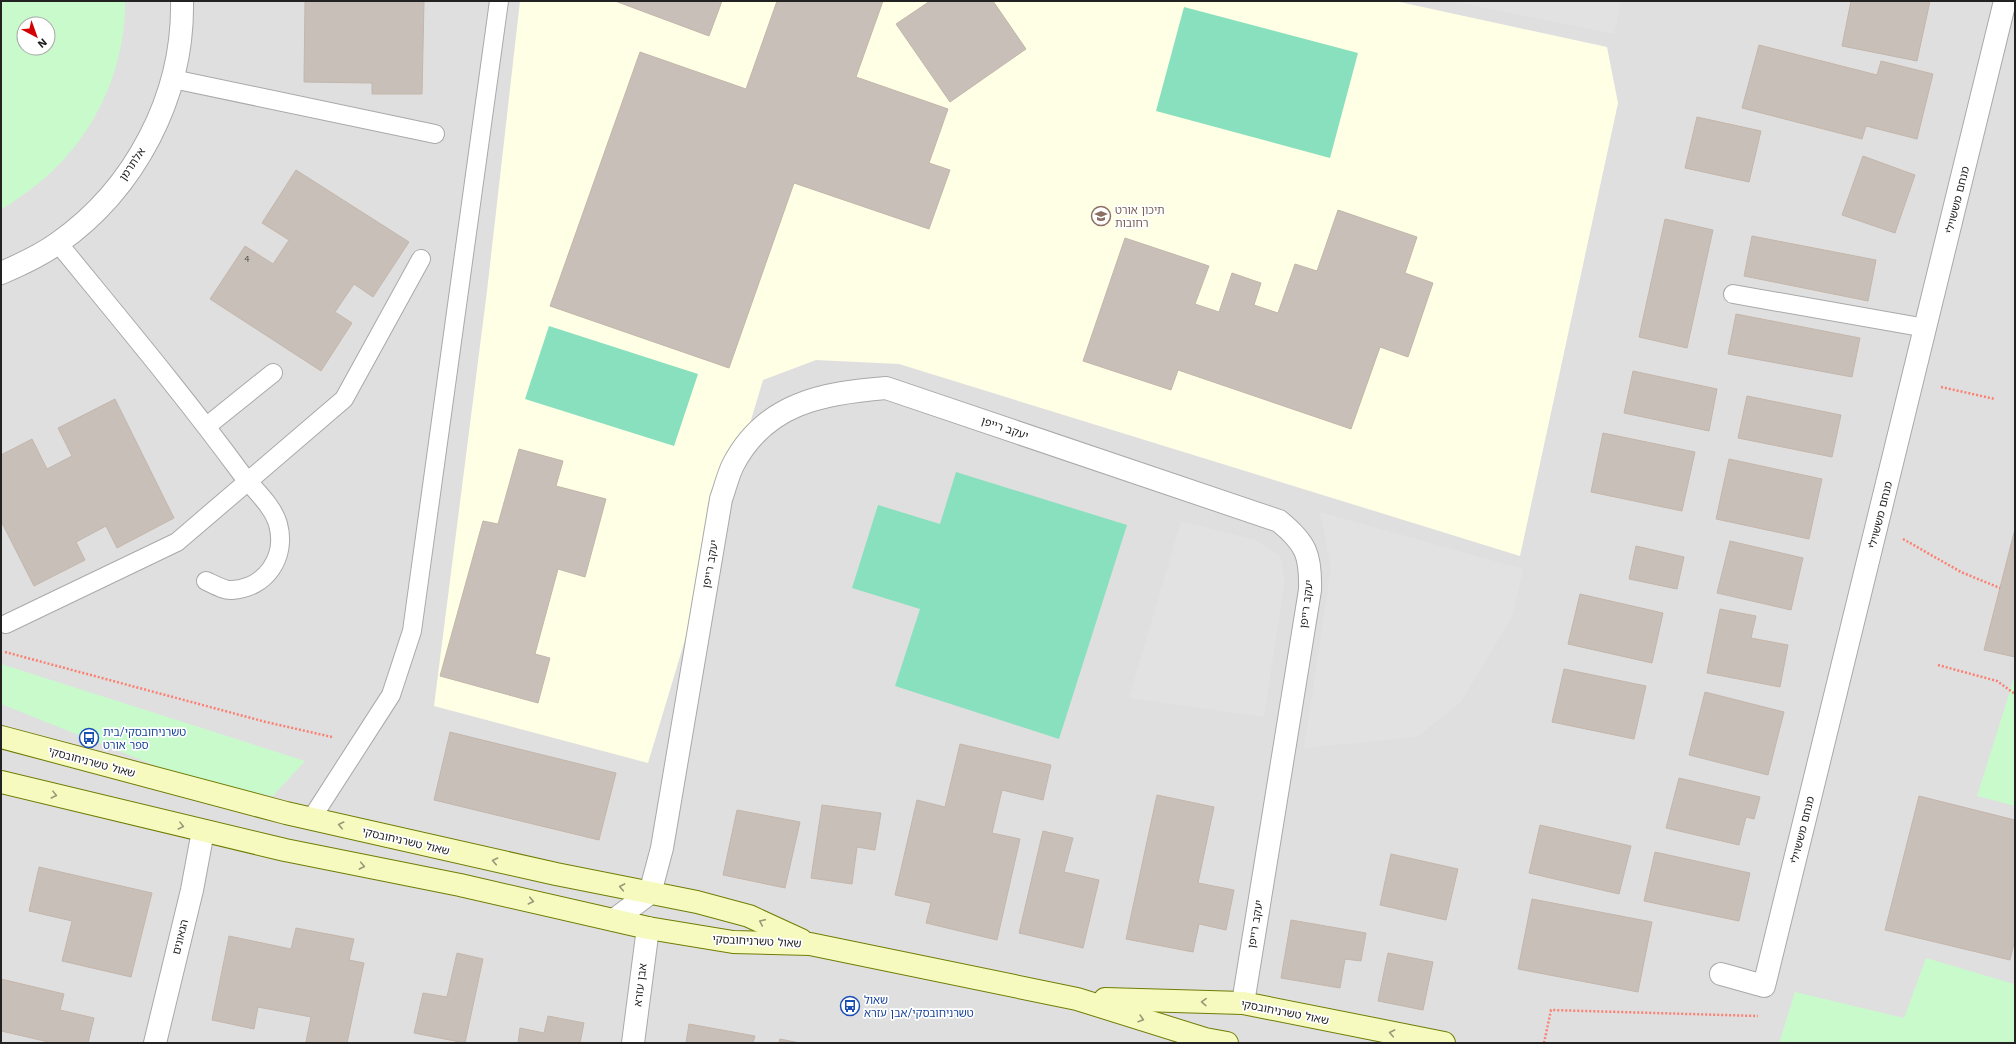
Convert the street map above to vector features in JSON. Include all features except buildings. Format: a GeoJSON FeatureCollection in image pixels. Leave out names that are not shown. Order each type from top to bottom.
{"type":"FeatureCollection","features":[{"type":"Feature","properties":{"kind":"street","name":"אלתרמן"},"geometry":{"type":"LineString","coordinates":[[1,273],[25,262],[58,243],[97,210],[130,171],[156,127],[173,79],[183,23],[182,1]]}},
{"type":"Feature","properties":{"kind":"street","name":"מנחם מששוילי"},"geometry":{"type":"LineString","coordinates":[[1764,986],[1878,526],[2005,1]]}},
{"type":"Feature","properties":{"kind":"street","name":"יעקב רייפן"},"geometry":{"type":"LineString","coordinates":[[650,893],[663,840],[721,499],[733,466],[747,442],[765,423],[792,406],[847,391],[886,388],[1279,521],[1294,534],[1304,547],[1310,568],[1310,590],[1243,1003]]}},
{"type":"Feature","properties":{"kind":"street","name":"שאול טשרניחובסקי"},"geometry":{"type":"LineString","coordinates":[[1,737],[286,813],[460,853],[697,902],[749,916],[810,944]]}},
{"type":"Feature","properties":{"kind":"street","name":"שאול טשרניחובסקי"},"geometry":{"type":"LineString","coordinates":[[1,782],[285,850],[460,885],[648,928],[733,942],[810,944],[1077,999],[1205,1039],[1227,1043]]}},
{"type":"Feature","properties":{"kind":"street","name":"הגאונים"},"geometry":{"type":"LineString","coordinates":[[155,1043],[192,890],[203,831]]}},
{"type":"Feature","properties":{"kind":"street"},"geometry":{"type":"LineString","coordinates":[[614,920],[650,893]]}},
{"type":"Feature","properties":{"kind":"street","name":"אבן עזרא"},"geometry":{"type":"LineString","coordinates":[[633,1043],[648,928]]}},
{"type":"Feature","properties":{"kind":"street"},"geometry":{"type":"LineString","coordinates":[[1721,974],[1764,986]]}},
{"type":"Feature","properties":{"kind":"street","name":"שאול טשרניחובסקי"},"geometry":{"type":"LineString","coordinates":[[1077,999],[1243,1003],[1444,1043]]}},
{"type":"Feature","properties":{"kind":"lane"},"geometry":{"type":"LineString","coordinates":[[315,813],[391,695],[412,631],[499,1]]}},
{"type":"Feature","properties":{"kind":"lane"},"geometry":{"type":"LineString","coordinates":[[173,79],[435,134]]}},
{"type":"Feature","properties":{"kind":"lane"},"geometry":{"type":"LineString","coordinates":[[58,243],[207,426],[248,482],[269,507],[278,524],[280,542],[278,560],[268,575],[251,585],[231,591],[206,581]]}},
{"type":"Feature","properties":{"kind":"lane"},"geometry":{"type":"LineString","coordinates":[[6,624],[177,542],[344,399],[421,259]]}},
{"type":"Feature","properties":{"kind":"lane"},"geometry":{"type":"LineString","coordinates":[[1733,294],[1926,328]]}},
{"type":"Feature","properties":{"kind":"lane"},"geometry":{"type":"LineString","coordinates":[[207,426],[272,373]]}},
{"type":"Feature","properties":{"kind":"path"},"geometry":{"type":"LineString","coordinates":[[1913,382],[1995,399]]}},
{"type":"Feature","properties":{"kind":"path"},"geometry":{"type":"LineString","coordinates":[[1878,526],[1961,572],[2000,588]]}},
{"type":"Feature","properties":{"kind":"path"},"geometry":{"type":"LineString","coordinates":[[1,651],[266,722],[334,737]]}},
{"type":"Feature","properties":{"kind":"path"},"geometry":{"type":"LineString","coordinates":[[1938,665],[1997,681],[2015,694]]}},
{"type":"Feature","properties":{"kind":"path"},"geometry":{"type":"LineString","coordinates":[[1544,1043],[1551,1010],[1758,1017],[1764,986]]}},
{"type":"Feature","properties":{"kind":"shaded area"},"geometry":{"type":"Polygon","coordinates":[[[1,1],[2015,1],[2015,1043],[1,1043],[1,1]]]}},
{"type":"Feature","properties":{"kind":"shaded area"},"geometry":{"type":"Polygon","coordinates":[[[520,1],[1395,1],[1607,47],[1618,103],[1520,556],[899,364],[816,360],[763,380],[648,763],[434,706],[487,291],[520,1]]]}},
{"type":"Feature","properties":{"kind":"shaded area"},"geometry":{"type":"Polygon","coordinates":[[[1451,1],[1621,1],[1614,34],[1451,1]]]}},
{"type":"Feature","properties":{"kind":"shaded area"},"geometry":{"type":"Polygon","coordinates":[[[1320,512],[1523,569],[1512,617],[1461,702],[1417,737],[1304,748],[1331,569],[1320,512]]]}},
{"type":"Feature","properties":{"kind":"shaded area"},"geometry":{"type":"Polygon","coordinates":[[[1181,521],[1255,540],[1280,556],[1285,578],[1264,717],[1129,698],[1181,521]]]}},
{"type":"Feature","properties":{"kind":"green space"},"geometry":{"type":"Polygon","coordinates":[[[1,1],[125,1],[124,29],[119,56],[111,83],[85,133],[68,155],[49,175],[1,209],[1,1]]]}},
{"type":"Feature","properties":{"kind":"green space"},"geometry":{"type":"Polygon","coordinates":[[[1184,7],[1358,53],[1330,158],[1156,111],[1184,7]]]}},
{"type":"Feature","properties":{"kind":"green space"},"geometry":{"type":"Polygon","coordinates":[[[549,326],[698,374],[674,446],[525,399],[549,326]]]}},
{"type":"Feature","properties":{"kind":"green space"},"geometry":{"type":"Polygon","coordinates":[[[956,472],[1127,525],[1059,739],[895,686],[920,609],[852,588],[878,505],[940,524],[956,472]]]}},
{"type":"Feature","properties":{"kind":"green space"},"geometry":{"type":"Polygon","coordinates":[[[1,664],[305,761],[273,796],[199,783],[1,704],[1,664]]]}},
{"type":"Feature","properties":{"kind":"green space"},"geometry":{"type":"Polygon","coordinates":[[[2015,675],[2015,806],[1977,796],[2015,675]]]}},
{"type":"Feature","properties":{"kind":"green space"},"geometry":{"type":"Polygon","coordinates":[[[1926,958],[2014,984],[2015,980],[2015,1043],[1779,1043],[1795,992],[1904,1018],[1926,958]]]}},
{"type":"Feature","properties":{"kind":"place","name":"תיכון אורט רחובות"},"geometry":{"type":"Point","coordinates":[1101,216]}},
{"type":"Feature","properties":{"kind":"place","name":"טשרניחובסקי/בית ספר אורט"},"geometry":{"type":"Point","coordinates":[89,738]}},
{"type":"Feature","properties":{"kind":"place","name":"שאול טשרניחובסקי/אבן עזרא"},"geometry":{"type":"Point","coordinates":[850,1006]}}]}
